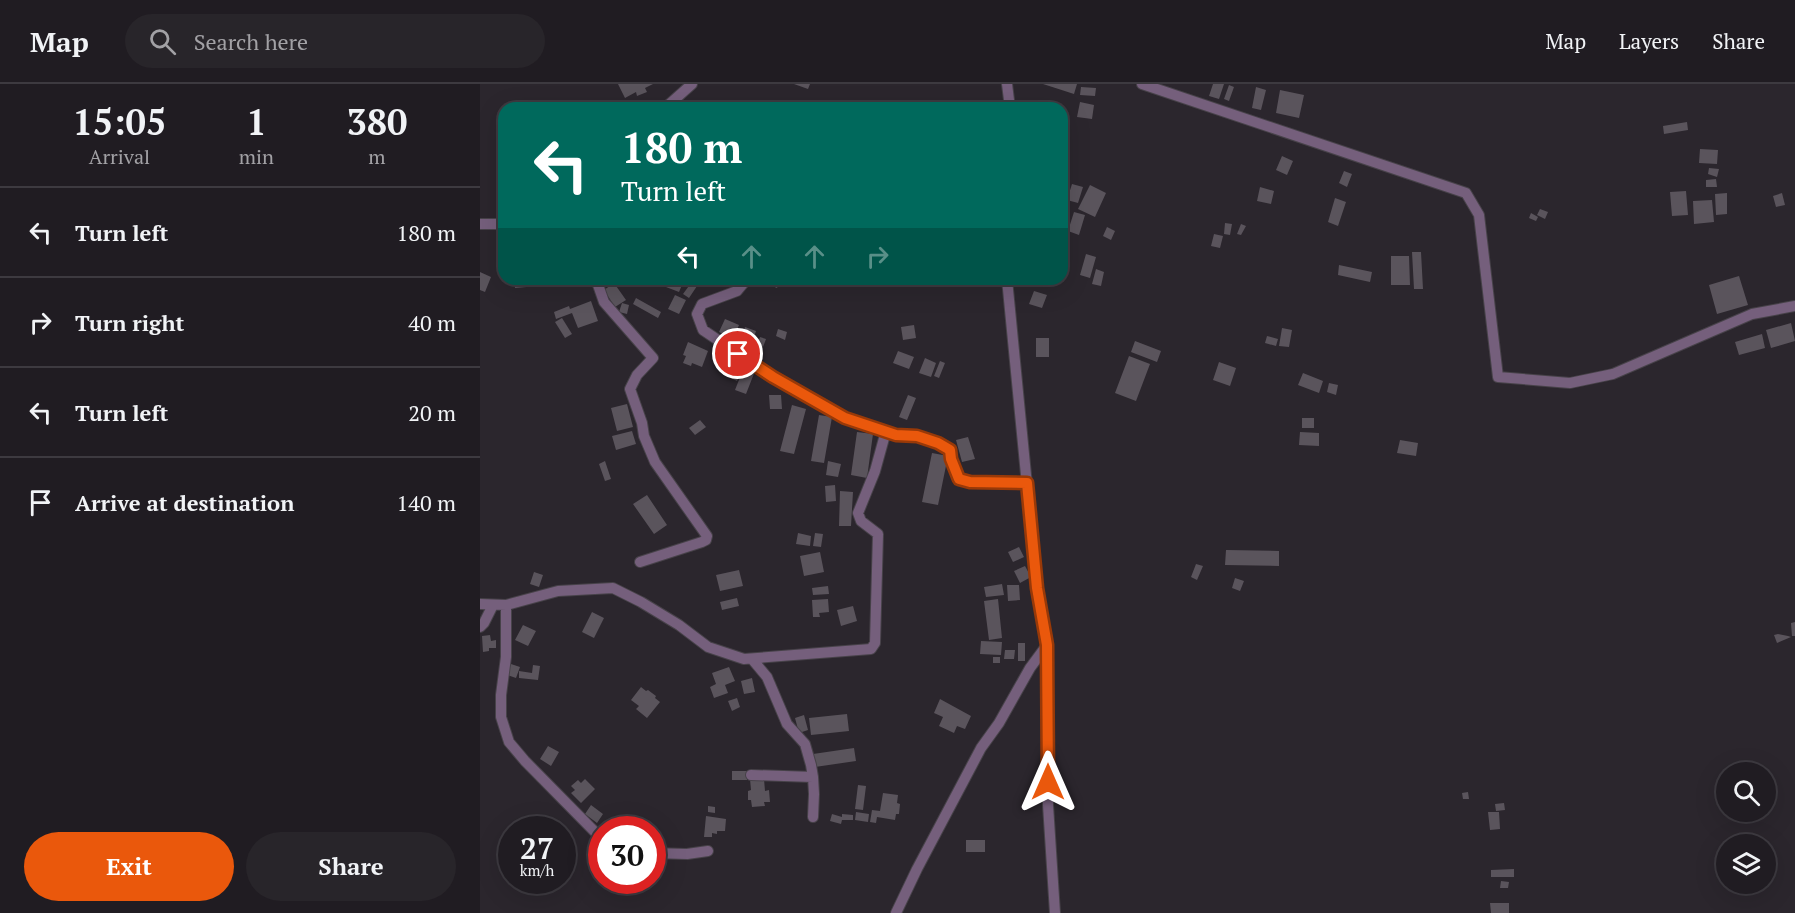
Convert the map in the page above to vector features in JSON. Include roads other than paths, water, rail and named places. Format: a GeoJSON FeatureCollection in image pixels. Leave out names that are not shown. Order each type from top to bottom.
{"type":"FeatureCollection","features":[{"type":"Feature","properties":{"kind":"street"},"geometry":{"type":"LineString","coordinates":[[672,102],[692,84]]}},
{"type":"Feature","properties":{"kind":"street"},"geometry":{"type":"LineString","coordinates":[[1007,84],[1009,102]]}},
{"type":"Feature","properties":{"kind":"street"},"geometry":{"type":"LineString","coordinates":[[1143,84],[1466,193],[1479,215],[1498,377],[1570,383],[1613,374],[1752,314],[1795,306]]}},
{"type":"Feature","properties":{"kind":"street"},"geometry":{"type":"LineString","coordinates":[[480,224],[498,224]]}},
{"type":"Feature","properties":{"kind":"street"},"geometry":{"type":"LineString","coordinates":[[598,285],[604,302],[653,358],[637,375],[630,389],[644,436],[656,462],[707,536],[704,542],[640,562]]}},
{"type":"Feature","properties":{"kind":"street"},"geometry":{"type":"LineString","coordinates":[[742,285],[737,291],[702,304],[698,314],[703,330],[773,377],[845,418],[896,435],[917,436],[938,443],[950,450],[959,479],[970,482],[1027,483]]}},
{"type":"Feature","properties":{"kind":"street"},"geometry":{"type":"LineString","coordinates":[[1008,285],[1037,588],[1047,645],[1048,805],[1055,913]]}},
{"type":"Feature","properties":{"kind":"street"},"geometry":{"type":"LineString","coordinates":[[480,604],[506,605],[558,591],[614,588],[641,602],[708,647],[744,659],[871,649],[875,643],[878,534],[861,521],[858,513],[875,471],[886,431]]}},
{"type":"Feature","properties":{"kind":"street"},"geometry":{"type":"LineString","coordinates":[[480,627],[493,604]]}},
{"type":"Feature","properties":{"kind":"street"},"geometry":{"type":"LineString","coordinates":[[506,605],[506,657],[501,695],[501,717],[509,742],[588,825]]}},
{"type":"Feature","properties":{"kind":"street"},"geometry":{"type":"LineString","coordinates":[[896,913],[916,870],[981,748],[999,723],[1030,668],[1047,645]]}},
{"type":"Feature","properties":{"kind":"street"},"geometry":{"type":"LineString","coordinates":[[752,659],[767,677],[787,724],[805,744],[813,777],[813,817]]}},
{"type":"Feature","properties":{"kind":"street"},"geometry":{"type":"LineString","coordinates":[[751,775],[813,777]]}},
{"type":"Feature","properties":{"kind":"street"},"geometry":{"type":"LineString","coordinates":[[666,853],[708,851]]}}]}
